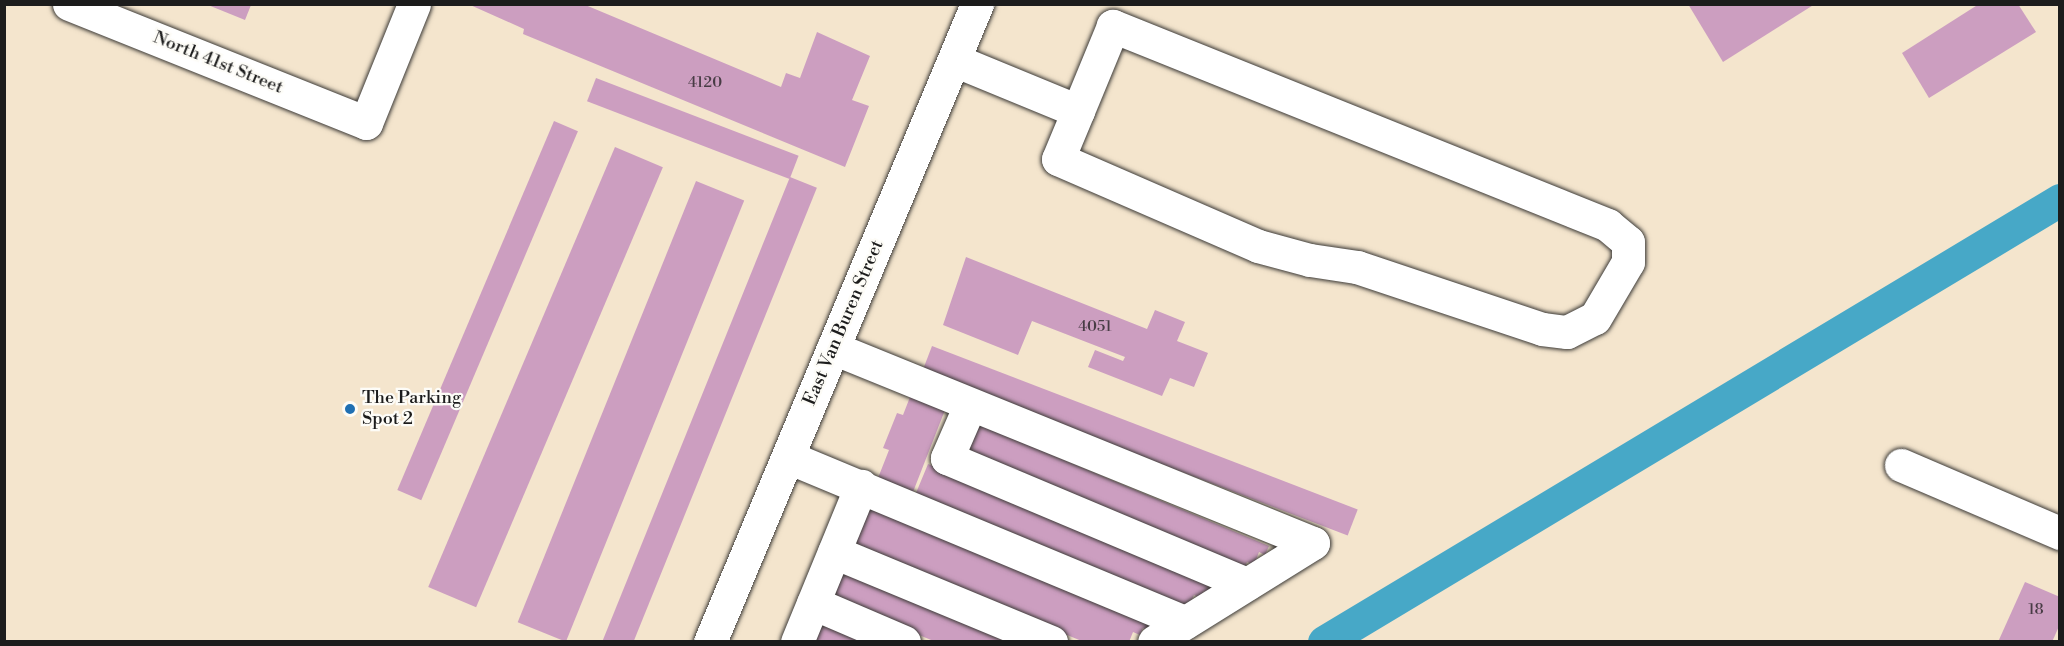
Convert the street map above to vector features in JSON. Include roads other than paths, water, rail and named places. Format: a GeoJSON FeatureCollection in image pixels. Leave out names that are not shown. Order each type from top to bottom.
{"type":"FeatureCollection","features":[{"type":"Feature","properties":{"kind":"main road","name":"North 41st Street"},"geometry":{"type":"LineString","coordinates":[[69,4],[366,123],[414,4]]}},
{"type":"Feature","properties":{"kind":"main road","name":"East Van Buren Street"},"geometry":{"type":"LineString","coordinates":[[710,642],[977,4]]}},
{"type":"Feature","properties":{"kind":"main road"},"geometry":{"type":"LineString","coordinates":[[1113,26],[1608,225],[1628,242],[1628,262],[1595,318],[1567,332],[1542,328],[1357,267],[1310,260],[1258,246],[1058,159],[1078,111],[1113,26]]}},
{"type":"Feature","properties":{"kind":"main road"},"geometry":{"type":"LineString","coordinates":[[954,60],[1078,111]]}},
{"type":"Feature","properties":{"kind":"main road"},"geometry":{"type":"LineString","coordinates":[[833,348],[1313,543],[1154,642]]}},
{"type":"Feature","properties":{"kind":"main road"},"geometry":{"type":"LineString","coordinates":[[970,405],[947,458],[1247,584]]}},
{"type":"Feature","properties":{"kind":"main road"},"geometry":{"type":"LineString","coordinates":[[788,457],[1185,622]]}},
{"type":"Feature","properties":{"kind":"main road"},"geometry":{"type":"LineString","coordinates":[[1901,465],[2060,533]]}},
{"type":"Feature","properties":{"kind":"main road"},"geometry":{"type":"LineString","coordinates":[[797,642],[861,486]]}},
{"type":"Feature","properties":{"kind":"main road"},"geometry":{"type":"LineString","coordinates":[[834,552],[1051,642]]}},
{"type":"Feature","properties":{"kind":"main road"},"geometry":{"type":"LineString","coordinates":[[813,603],[904,642]]}},
{"type":"Feature","properties":{"kind":"waterway"},"geometry":{"type":"LineString","coordinates":[[1324,642],[2060,200]]}},
{"type":"Feature","properties":{"kind":"place","name":"The Parking Spot 2"},"geometry":{"type":"Point","coordinates":[350,409]}}]}
